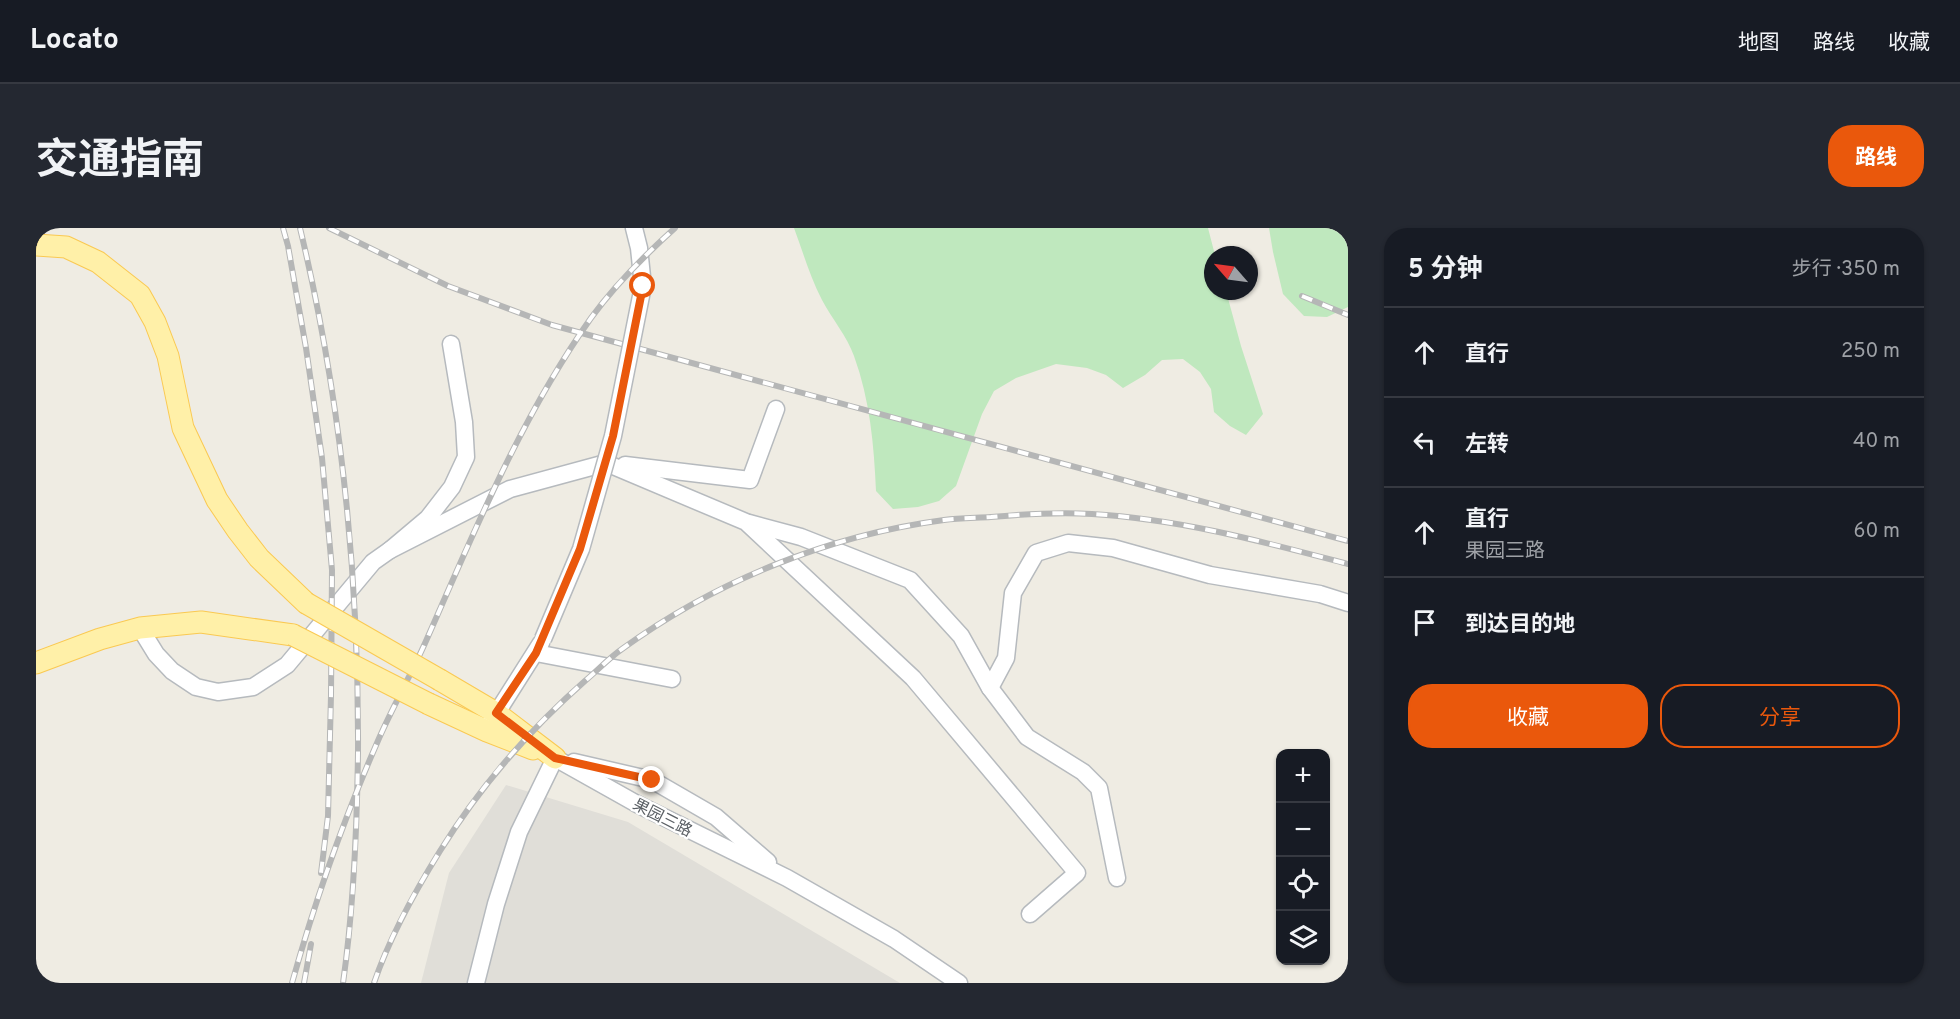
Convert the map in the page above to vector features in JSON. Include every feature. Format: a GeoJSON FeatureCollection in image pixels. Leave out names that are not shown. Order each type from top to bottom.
{"type":"FeatureCollection","features":[{"type":"Feature","properties":{"kind":"main road"},"geometry":{"type":"LineString","coordinates":[[36,245],[66,247],[98,262],[141,295],[155,322],[168,357],[183,428],[217,500],[259,558],[306,603],[440,680],[491,722],[555,758]]}},
{"type":"Feature","properties":{"kind":"main road"},"geometry":{"type":"LineString","coordinates":[[36,663],[99,639],[140,628],[201,622],[293,635],[429,704],[491,722]]}},
{"type":"Feature","properties":{"kind":"street"},"geometry":{"type":"LineString","coordinates":[[491,722],[539,646],[580,549],[613,436],[643,286],[639,248],[634,228]]}},
{"type":"Feature","properties":{"kind":"street"},"geometry":{"type":"LineString","coordinates":[[140,628],[156,654],[172,671],[196,687],[218,692],[253,687],[287,665],[373,562],[428,518],[452,487],[466,457],[464,422],[451,344]]}},
{"type":"Feature","properties":{"kind":"street"},"geometry":{"type":"LineString","coordinates":[[390,550],[510,489],[606,463],[750,480],[776,409]]}},
{"type":"Feature","properties":{"kind":"street"},"geometry":{"type":"LineString","coordinates":[[606,463],[746,522],[801,537],[910,580],[961,636],[990,688],[1027,737],[1083,772],[1099,788],[1117,878]]}},
{"type":"Feature","properties":{"kind":"street"},"geometry":{"type":"LineString","coordinates":[[746,522],[913,678],[1077,873],[1030,914]]}},
{"type":"Feature","properties":{"kind":"street"},"geometry":{"type":"LineString","coordinates":[[990,688],[1006,658],[1013,593],[1036,553],[1068,543],[1113,548],[1210,576],[1320,594],[1348,603]]}},
{"type":"Feature","properties":{"kind":"street"},"geometry":{"type":"LineString","coordinates":[[539,646],[672,679]]}},
{"type":"Feature","properties":{"kind":"street"},"geometry":{"type":"LineString","coordinates":[[476,983],[496,904],[519,832],[555,758]]}},
{"type":"Feature","properties":{"kind":"street","name":"果园三路"},"geometry":{"type":"LineString","coordinates":[[555,758],[637,804],[787,878],[894,939],[959,983]]}},
{"type":"Feature","properties":{"kind":"street","name":"果园三路"},"geometry":{"type":"LineString","coordinates":[[555,758],[652,780],[716,817],[787,878]]}},
{"type":"Feature","properties":{"kind":"shaded area"},"geometry":{"type":"Polygon","coordinates":[[[506,785],[628,822],[900,983],[421,983],[449,873],[506,785]]]}},
{"type":"Feature","properties":{"kind":"green space"},"geometry":{"type":"Polygon","coordinates":[[[794,228],[1208,228],[1213,246],[1204,246],[1204,300],[1228,300],[1263,414],[1246,435],[1230,426],[1214,412],[1211,389],[1200,372],[1183,359],[1162,360],[1145,375],[1123,388],[1106,375],[1087,368],[1056,364],[1016,378],[994,391],[982,414],[956,486],[939,501],[918,507],[893,509],[876,491],[870,423],[864,389],[854,356],[810,273],[794,228]]]}},
{"type":"Feature","properties":{"kind":"green space"},"geometry":{"type":"Polygon","coordinates":[[[1269,228],[1348,228],[1348,307],[1327,317],[1304,316],[1283,294],[1269,228]]]}},
{"type":"Feature","properties":{"kind":"railway"},"geometry":{"type":"LineString","coordinates":[[283,228],[306,348],[322,458],[332,570],[328,816],[321,873]]}},
{"type":"Feature","properties":{"kind":"railway"},"geometry":{"type":"LineString","coordinates":[[300,228],[314,292],[337,423],[345,488],[355,620],[357,810],[352,896],[343,983]]}},
{"type":"Feature","properties":{"kind":"railway"},"geometry":{"type":"LineString","coordinates":[[329,228],[448,286],[552,325],[1348,541]]}},
{"type":"Feature","properties":{"kind":"railway"},"geometry":{"type":"LineString","coordinates":[[292,983],[330,862],[365,772],[481,516],[521,434],[591,318],[631,271],[675,228]]}},
{"type":"Feature","properties":{"kind":"railway"},"geometry":{"type":"LineString","coordinates":[[1302,296],[1348,315]]}},
{"type":"Feature","properties":{"kind":"railway"},"geometry":{"type":"LineString","coordinates":[[374,983],[403,915],[440,851],[489,781],[525,739],[565,699],[622,649],[696,602],[735,582],[816,549],[901,527],[944,520],[1029,514],[1092,514],[1190,526],[1348,564]]}},
{"type":"Feature","properties":{"kind":"railway"},"geometry":{"type":"LineString","coordinates":[[304,983],[311,944]]}},
{"type":"Feature","properties":{"kind":"route"},"geometry":{"type":"LineString","coordinates":[[643,286],[613,436],[580,549],[536,653],[496,713],[555,758],[652,780]]}}]}
